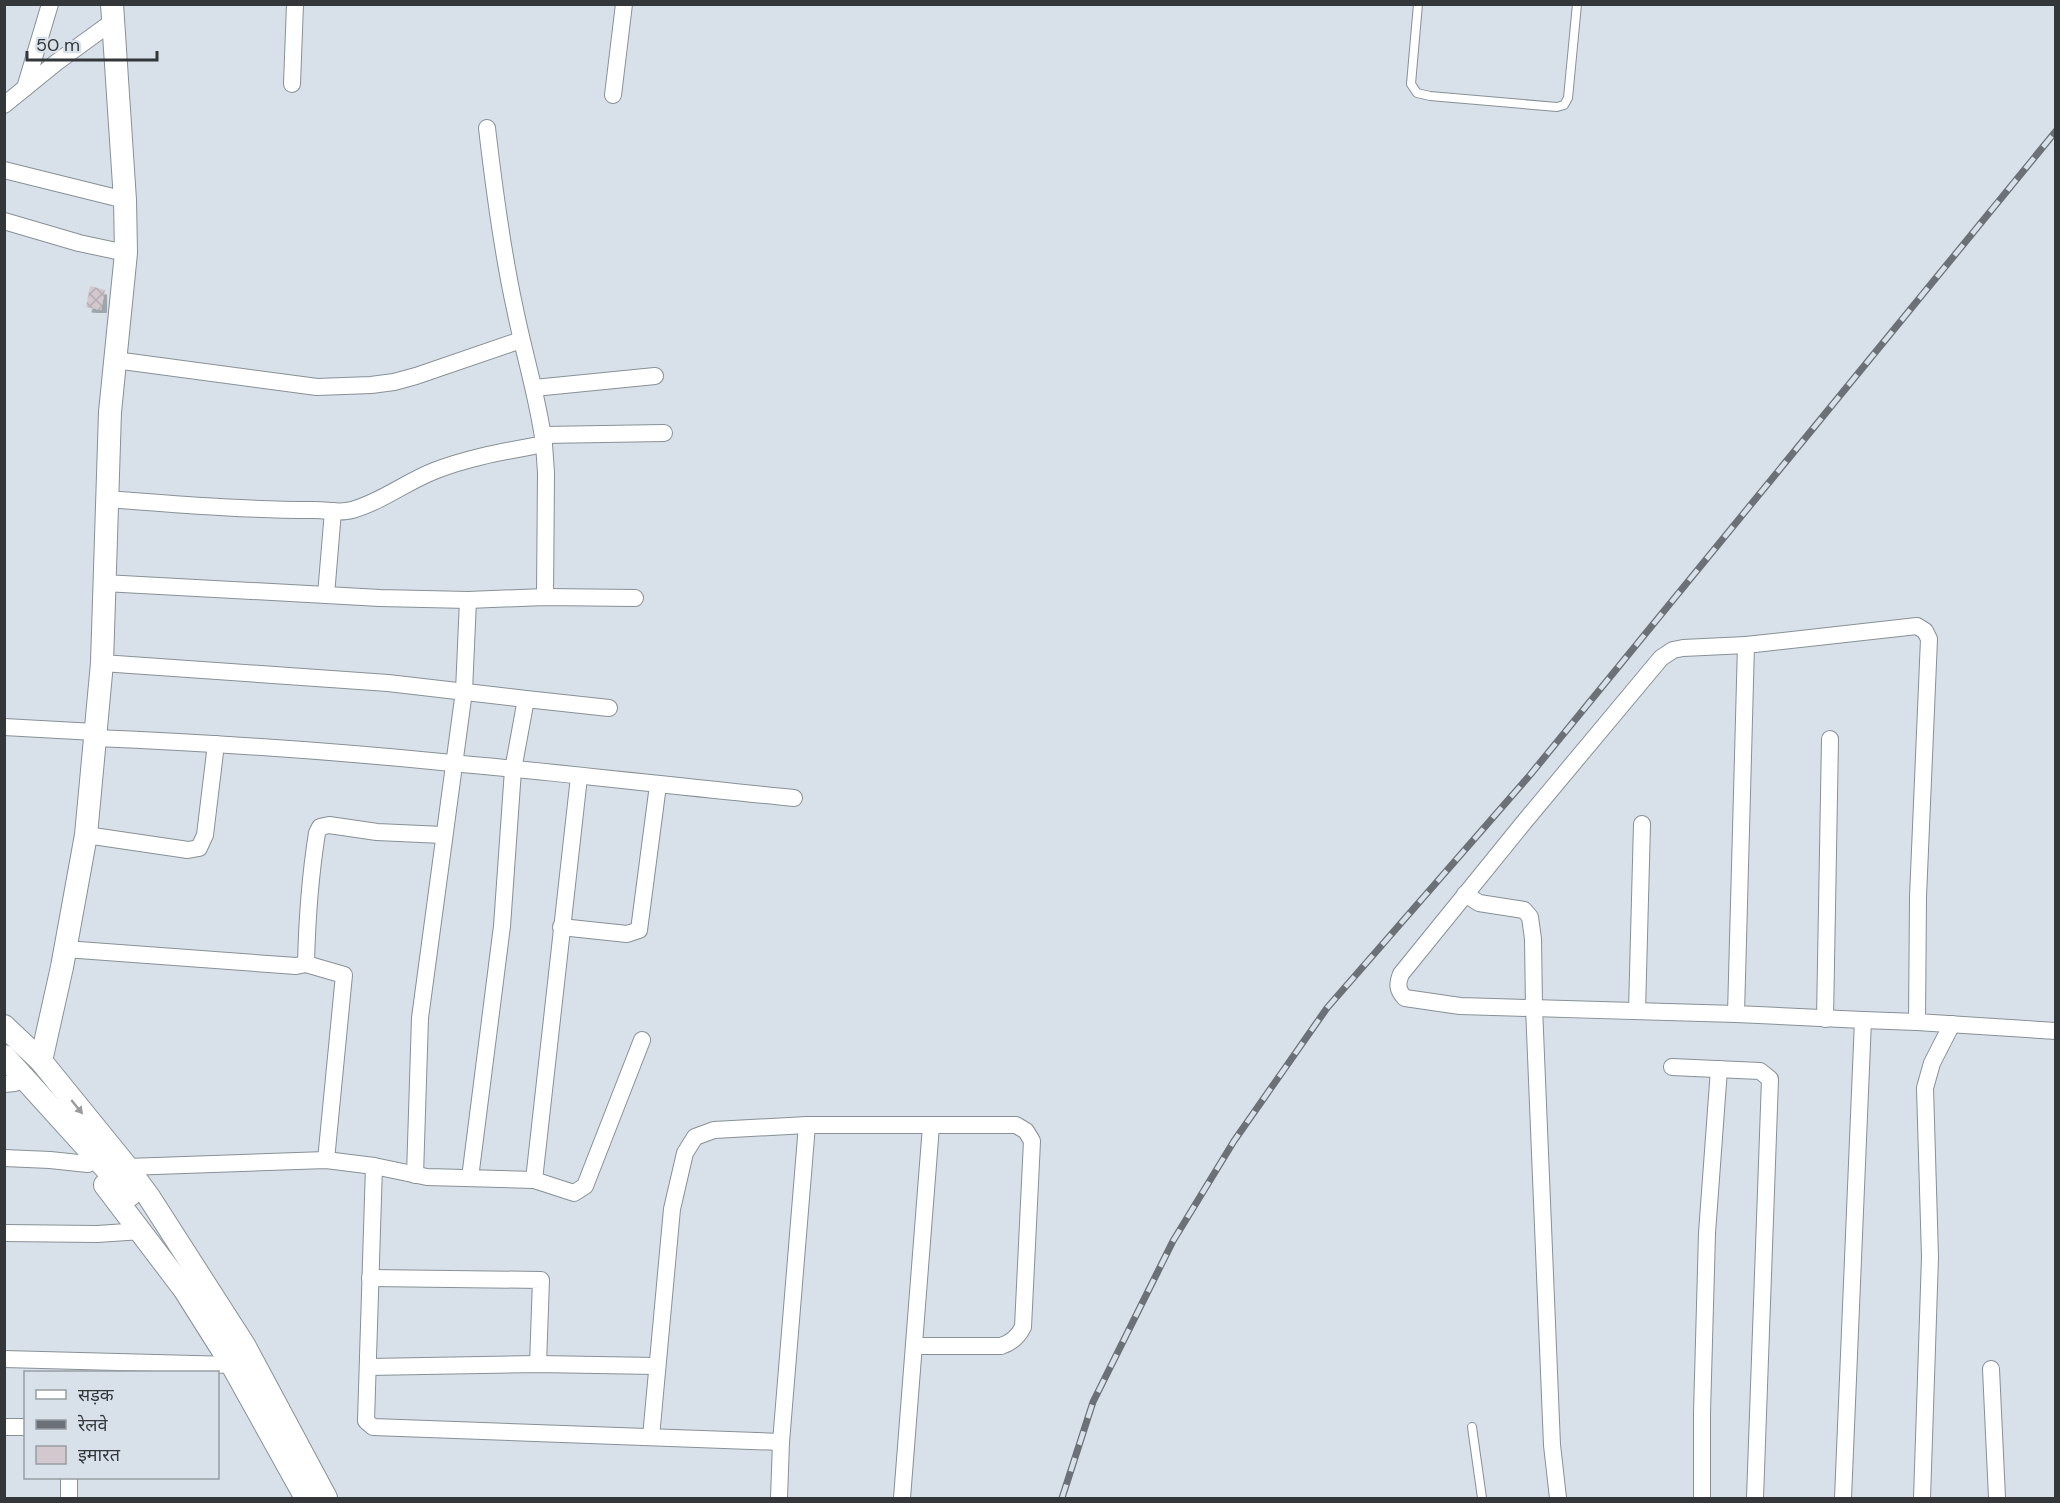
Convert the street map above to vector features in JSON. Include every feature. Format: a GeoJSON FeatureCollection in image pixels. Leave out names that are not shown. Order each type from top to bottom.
{"type":"FeatureCollection","features":[{"type":"Feature","properties":{"kind":"street"},"geometry":{"type":"LineString","coordinates":[[25,88],[50,4]]}},
{"type":"Feature","properties":{"kind":"street"},"geometry":{"type":"LineString","coordinates":[[292,84],[295,4]]}},
{"type":"Feature","properties":{"kind":"street"},"geometry":{"type":"LineString","coordinates":[[613,95],[624,4]]}},
{"type":"Feature","properties":{"kind":"street"},"geometry":{"type":"LineString","coordinates":[[4,105],[112,13]]}},
{"type":"Feature","properties":{"kind":"street"},"geometry":{"type":"LineString","coordinates":[[41,1061],[86,835],[102,663],[110,412],[126,253],[125,200],[112,13]]}},
{"type":"Feature","properties":{"kind":"street"},"geometry":{"type":"LineString","coordinates":[[487,128],[504,254],[543,439],[546,473],[545,597]]}},
{"type":"Feature","properties":{"kind":"street"},"geometry":{"type":"LineString","coordinates":[[4,170],[125,200]]}},
{"type":"Feature","properties":{"kind":"street"},"geometry":{"type":"LineString","coordinates":[[4,221],[79,243],[126,253]]}},
{"type":"Feature","properties":{"kind":"street"},"geometry":{"type":"LineString","coordinates":[[115,360],[317,387],[371,385],[416,376],[521,340]]}},
{"type":"Feature","properties":{"kind":"street"},"geometry":{"type":"LineString","coordinates":[[534,388],[655,375]]}},
{"type":"Feature","properties":{"kind":"street"},"geometry":{"type":"LineString","coordinates":[[107,499],[267,511],[353,510],[433,471],[543,439],[664,432]]}},
{"type":"Feature","properties":{"kind":"street"},"geometry":{"type":"LineString","coordinates":[[326,595],[333,511]]}},
{"type":"Feature","properties":{"kind":"street"},"geometry":{"type":"LineString","coordinates":[[104,583],[380,598],[468,600],[545,597],[635,598]]}},
{"type":"Feature","properties":{"kind":"street"},"geometry":{"type":"LineString","coordinates":[[415,1175],[420,1018],[464,691],[468,600]]}},
{"type":"Feature","properties":{"kind":"street"},"geometry":{"type":"LineString","coordinates":[[1917,1022],[1918,897],[1929,639],[1925,631],[1917,626],[1746,645],[1683,648],[1673,650],[1661,658],[1465,894],[1401,974],[1398,982],[1399,992],[1405,998],[1460,1006],[1736,1014],[2055,1031]]}},
{"type":"Feature","properties":{"kind":"street"},"geometry":{"type":"LineString","coordinates":[[1736,1014],[1746,645]]}},
{"type":"Feature","properties":{"kind":"street"},"geometry":{"type":"LineString","coordinates":[[102,663],[464,691],[609,708]]}},
{"type":"Feature","properties":{"kind":"street"},"geometry":{"type":"LineString","coordinates":[[470,1178],[502,926],[513,770],[526,699]]}},
{"type":"Feature","properties":{"kind":"street"},"geometry":{"type":"LineString","coordinates":[[4,727],[453,763],[794,798]]}},
{"type":"Feature","properties":{"kind":"street"},"geometry":{"type":"LineString","coordinates":[[1825,1019],[1830,739]]}},
{"type":"Feature","properties":{"kind":"street"},"geometry":{"type":"LineString","coordinates":[[86,835],[188,850],[199,848],[206,835],[216,744]]}},
{"type":"Feature","properties":{"kind":"street"},"geometry":{"type":"LineString","coordinates":[[534,1180],[579,777]]}},
{"type":"Feature","properties":{"kind":"street"},"geometry":{"type":"LineString","coordinates":[[561,927],[627,934],[639,930],[658,785]]}},
{"type":"Feature","properties":{"kind":"street"},"geometry":{"type":"LineString","coordinates":[[1637,1011],[1642,824]]}},
{"type":"Feature","properties":{"kind":"street"},"geometry":{"type":"LineString","coordinates":[[306,964],[309,878],[317,832],[320,827],[329,825],[377,832],[443,836]]}},
{"type":"Feature","properties":{"kind":"street"},"geometry":{"type":"LineString","coordinates":[[1465,894],[1479,903],[1524,910],[1530,917],[1533,939],[1552,1445],[1558,1498]]}},
{"type":"Feature","properties":{"kind":"street"},"geometry":{"type":"LineString","coordinates":[[65,949],[296,966],[306,964],[344,975],[326,1160]]}},
{"type":"Feature","properties":{"kind":"street"},"geometry":{"type":"LineString","coordinates":[[1843,1498],[1863,1020]]}},
{"type":"Feature","properties":{"kind":"street"},"geometry":{"type":"LineString","coordinates":[[1922,1498],[1930,1257],[1925,1088],[1932,1063],[1952,1024]]}},
{"type":"Feature","properties":{"kind":"street"},"geometry":{"type":"LineString","coordinates":[[4,1026],[41,1061],[127,1167],[187,1254],[244,1345],[326,1498]]}},
{"type":"Feature","properties":{"kind":"street"},"geometry":{"type":"LineString","coordinates":[[127,1167],[326,1160],[374,1166],[415,1175],[534,1180],[574,1193],[585,1186],[642,1040]]}},
{"type":"Feature","properties":{"kind":"street"},"geometry":{"type":"LineString","coordinates":[[4,1056],[127,1190],[183,1264],[255,1382],[312,1498]]}},
{"type":"Feature","properties":{"kind":"street"},"geometry":{"type":"LineString","coordinates":[[1672,1068],[1760,1071],[1770,1079],[1755,1498]]}},
{"type":"Feature","properties":{"kind":"street"},"geometry":{"type":"LineString","coordinates":[[1702,1498],[1707,1233],[1719,1069]]}},
{"type":"Feature","properties":{"kind":"street"},"geometry":{"type":"LineString","coordinates":[[8,1080],[88,1164],[142,1231],[184,1289],[232,1365],[306,1498]]}},
{"type":"Feature","properties":{"kind":"street"},"geometry":{"type":"LineString","coordinates":[[779,1498],[781,1442],[807,1125]]}},
{"type":"Feature","properties":{"kind":"street"},"geometry":{"type":"LineString","coordinates":[[651,1437],[672,1209],[685,1153],[695,1137],[714,1130],[807,1125],[1016,1125],[1026,1131],[1032,1141],[1023,1327],[1015,1338],[1001,1346],[915,1346]]}},
{"type":"Feature","properties":{"kind":"street"},"geometry":{"type":"LineString","coordinates":[[902,1498],[931,1126]]}},
{"type":"Feature","properties":{"kind":"street"},"geometry":{"type":"LineString","coordinates":[[4,1158],[88,1164]]}},
{"type":"Feature","properties":{"kind":"street"},"geometry":{"type":"LineString","coordinates":[[374,1166],[366,1421],[373,1427],[781,1442]]}},
{"type":"Feature","properties":{"kind":"street"},"geometry":{"type":"LineString","coordinates":[[4,1233],[97,1234],[142,1231]]}},
{"type":"Feature","properties":{"kind":"street"},"geometry":{"type":"LineString","coordinates":[[370,1278],[541,1280],[538,1364]]}},
{"type":"Feature","properties":{"kind":"street"},"geometry":{"type":"LineString","coordinates":[[4,1359],[71,1367],[232,1365]]}},
{"type":"Feature","properties":{"kind":"street"},"geometry":{"type":"LineString","coordinates":[[368,1367],[538,1364],[656,1366]]}},
{"type":"Feature","properties":{"kind":"street"},"geometry":{"type":"LineString","coordinates":[[1991,1369],[1996,1498]]}},
{"type":"Feature","properties":{"kind":"street"},"geometry":{"type":"LineString","coordinates":[[4,1427],[24,1427]]}},
{"type":"Feature","properties":{"kind":"street"},"geometry":{"type":"LineString","coordinates":[[69,1479],[69,1498]]}},
{"type":"Feature","properties":{"kind":"lane"},"geometry":{"type":"LineString","coordinates":[[1418,4],[1412,84],[1417,93],[1557,107],[1564,105],[1568,98],[1577,4]]}},
{"type":"Feature","properties":{"kind":"lane"},"geometry":{"type":"LineString","coordinates":[[1472,1426],[1482,1498]]}},
{"type":"Feature","properties":{"kind":"building"},"geometry":{"type":"Polygon","coordinates":[[[90,286],[105,290],[101,310],[86,307],[90,286]]]}},
{"type":"Feature","properties":{"kind":"railway"},"geometry":{"type":"LineString","coordinates":[[1062,1498],[1093,1402],[1173,1241],[1234,1141],[1327,1008],[1530,775],[2056,131]]}}]}
